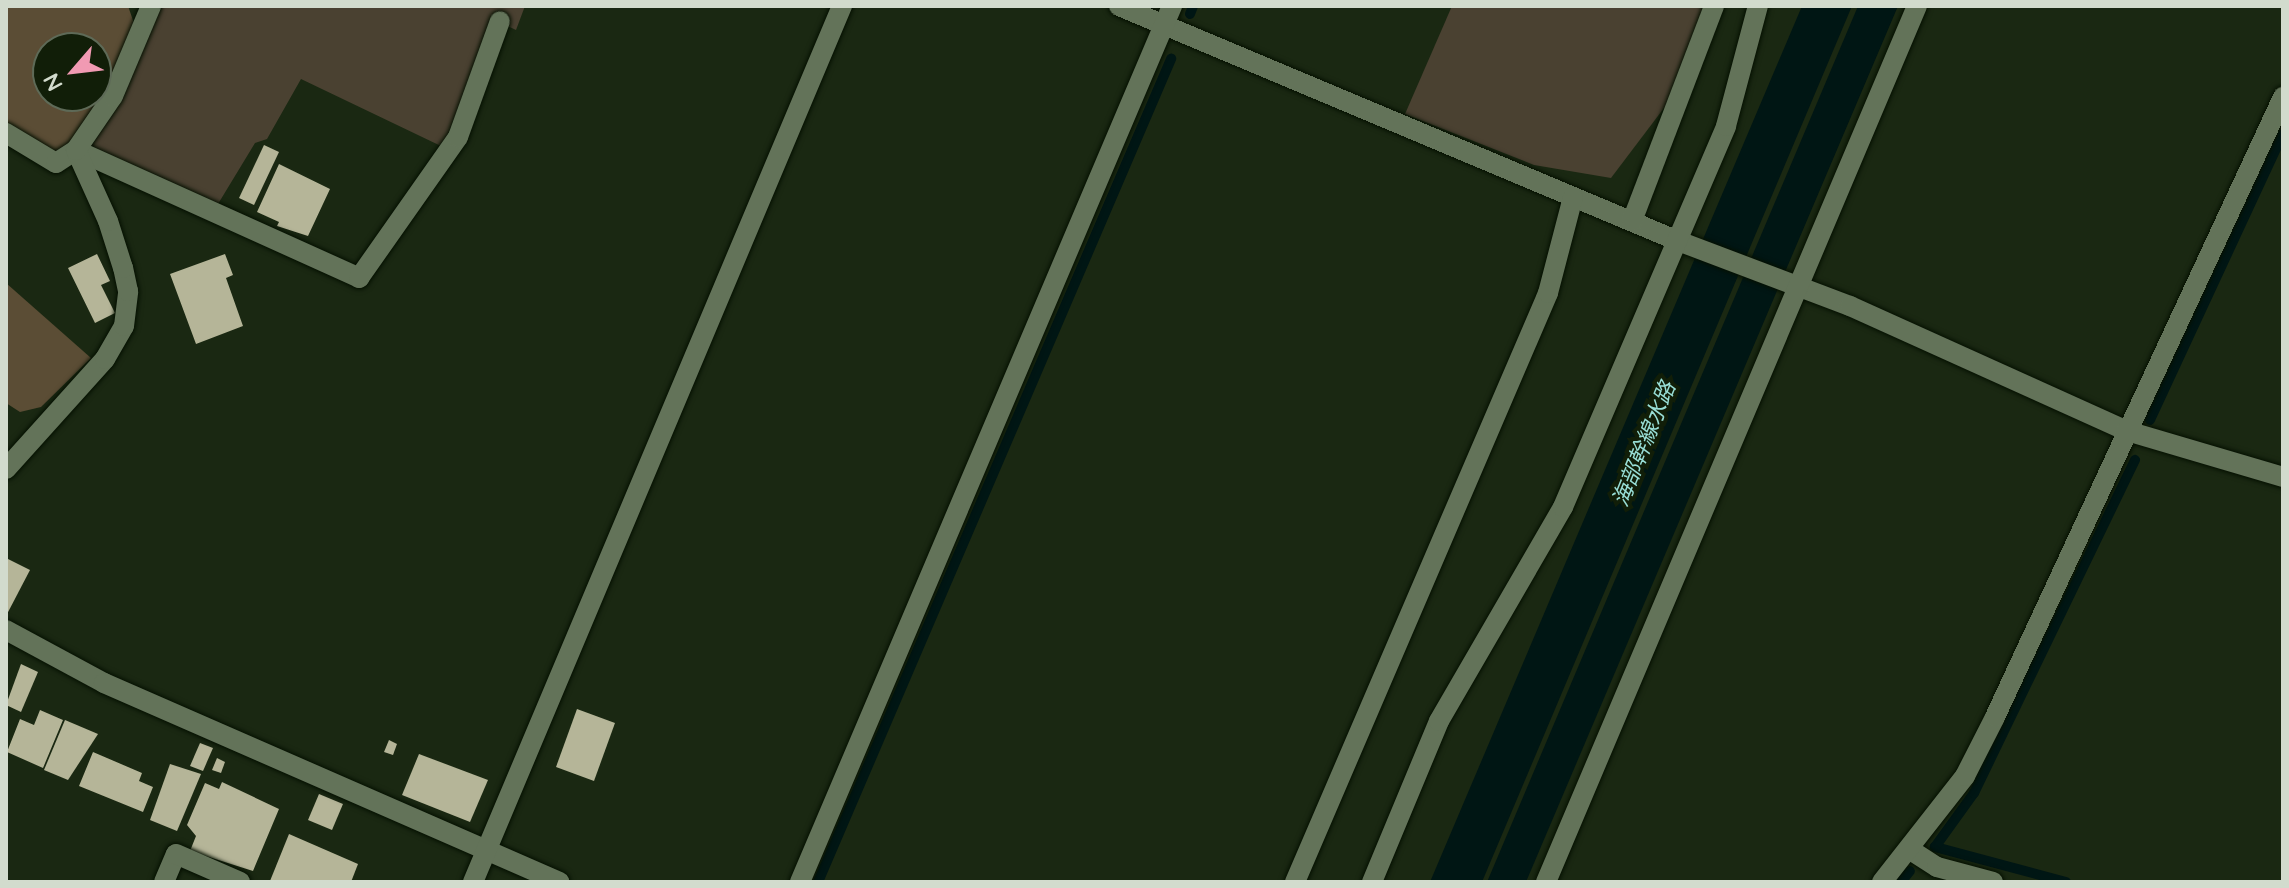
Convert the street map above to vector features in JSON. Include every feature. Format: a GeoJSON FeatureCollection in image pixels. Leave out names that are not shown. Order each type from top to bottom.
{"type":"FeatureCollection","features":[{"type":"Feature","properties":{"kind":"street"},"geometry":{"type":"LineString","coordinates":[[6,133],[56,163],[76,150],[113,96],[151,6]]}},
{"type":"Feature","properties":{"kind":"street"},"geometry":{"type":"LineString","coordinates":[[473,882],[842,6]]}},
{"type":"Feature","properties":{"kind":"street"},"geometry":{"type":"LineString","coordinates":[[1119,6],[1168,15],[1573,197],[1794,285],[2127,431],[2283,477]]}},
{"type":"Feature","properties":{"kind":"street"},"geometry":{"type":"LineString","coordinates":[[1632,221],[1714,6]]}},
{"type":"Feature","properties":{"kind":"street"},"geometry":{"type":"LineString","coordinates":[[1372,882],[1439,721],[1563,507],[1688,244],[1726,126],[1758,6]]}},
{"type":"Feature","properties":{"kind":"street"},"geometry":{"type":"LineString","coordinates":[[1546,882],[1794,285],[1917,6]]}},
{"type":"Feature","properties":{"kind":"street"},"geometry":{"type":"LineString","coordinates":[[800,882],[1168,15]]}},
{"type":"Feature","properties":{"kind":"street"},"geometry":{"type":"LineString","coordinates":[[76,150],[359,278],[458,137],[500,21]]}},
{"type":"Feature","properties":{"kind":"street"},"geometry":{"type":"LineString","coordinates":[[1882,882],[1965,776],[2283,97]]}},
{"type":"Feature","properties":{"kind":"street"},"geometry":{"type":"LineString","coordinates":[[6,469],[105,359],[124,326],[128,291],[123,268],[108,221],[76,150]]}},
{"type":"Feature","properties":{"kind":"street"},"geometry":{"type":"LineString","coordinates":[[1295,882],[1548,293],[1573,197]]}},
{"type":"Feature","properties":{"kind":"street"},"geometry":{"type":"LineString","coordinates":[[6,630],[104,683],[559,882]]}},
{"type":"Feature","properties":{"kind":"street"},"geometry":{"type":"LineString","coordinates":[[1909,849],[1937,867],[1993,882]]}},
{"type":"Feature","properties":{"kind":"street"},"geometry":{"type":"LineString","coordinates":[[164,882],[176,854],[240,882]]}},
{"type":"Feature","properties":{"kind":"shaded area"},"geometry":{"type":"Polygon","coordinates":[[[6,6],[128,6],[135,26],[112,80],[112,32],[32,32],[32,112],[93,112],[68,145],[54,152],[6,124],[6,6]]]}},
{"type":"Feature","properties":{"kind":"shaded area"},"geometry":{"type":"Polygon","coordinates":[[[159,6],[525,6],[516,30],[493,19],[443,147],[301,79],[267,139],[255,143],[218,204],[90,148],[121,99],[159,6]]]}},
{"type":"Feature","properties":{"kind":"shaded area"},"geometry":{"type":"Polygon","coordinates":[[[1452,6],[1708,6],[1667,104],[1611,178],[1534,165],[1405,114],[1452,6]]]}},
{"type":"Feature","properties":{"kind":"shaded area"},"geometry":{"type":"Polygon","coordinates":[[[6,283],[91,358],[41,407],[20,412],[6,403],[6,283]]]}},
{"type":"Feature","properties":{"kind":"water","name":"海部幹線水路"},"geometry":{"type":"Polygon","coordinates":[[[1802,6],[1852,6],[1482,882],[1430,882],[1802,6]]]}},
{"type":"Feature","properties":{"kind":"water"},"geometry":{"type":"Polygon","coordinates":[[[1858,6],[1898,6],[1526,882],[1487,882],[1858,6]]]}},
{"type":"Feature","properties":{"kind":"building"},"geometry":{"type":"Polygon","coordinates":[[[264,145],[279,152],[254,205],[239,198],[264,145]]]}},
{"type":"Feature","properties":{"kind":"building"},"geometry":{"type":"Polygon","coordinates":[[[279,164],[330,189],[308,236],[277,226],[279,222],[257,212],[279,164]]]}},
{"type":"Feature","properties":{"kind":"building"},"geometry":{"type":"Polygon","coordinates":[[[97,254],[110,281],[101,285],[115,313],[95,323],[68,268],[97,254]]]}},
{"type":"Feature","properties":{"kind":"building"},"geometry":{"type":"Polygon","coordinates":[[[225,254],[233,275],[226,278],[243,326],[196,344],[170,274],[225,254]]]}},
{"type":"Feature","properties":{"kind":"building"},"geometry":{"type":"Polygon","coordinates":[[[6,558],[30,570],[6,616],[6,558]]]}},
{"type":"Feature","properties":{"kind":"building"},"geometry":{"type":"Polygon","coordinates":[[[21,664],[38,672],[21,712],[6,705],[21,664]]]}},
{"type":"Feature","properties":{"kind":"building"},"geometry":{"type":"Polygon","coordinates":[[[577,709],[615,723],[594,781],[556,767],[577,709]]]}},
{"type":"Feature","properties":{"kind":"building"},"geometry":{"type":"Polygon","coordinates":[[[40,710],[63,720],[43,768],[7,752],[20,719],[34,725],[40,710]]]}},
{"type":"Feature","properties":{"kind":"building"},"geometry":{"type":"Polygon","coordinates":[[[65,720],[98,734],[68,780],[44,770],[65,720]]]}},
{"type":"Feature","properties":{"kind":"building"},"geometry":{"type":"Polygon","coordinates":[[[389,740],[397,744],[393,755],[384,752],[389,740]]]}},
{"type":"Feature","properties":{"kind":"building"},"geometry":{"type":"Polygon","coordinates":[[[200,743],[213,748],[203,771],[190,766],[200,743]]]}},
{"type":"Feature","properties":{"kind":"building"},"geometry":{"type":"Polygon","coordinates":[[[93,752],[142,773],[139,781],[153,787],[143,812],[79,786],[93,752]]]}},
{"type":"Feature","properties":{"kind":"building"},"geometry":{"type":"Polygon","coordinates":[[[419,754],[488,780],[470,822],[402,795],[419,754]]]}},
{"type":"Feature","properties":{"kind":"building"},"geometry":{"type":"Polygon","coordinates":[[[217,758],[225,762],[221,773],[212,770],[217,758]]]}},
{"type":"Feature","properties":{"kind":"building"},"geometry":{"type":"Polygon","coordinates":[[[170,764],[201,774],[177,831],[150,820],[170,764]]]}},
{"type":"Feature","properties":{"kind":"building"},"geometry":{"type":"Polygon","coordinates":[[[222,782],[279,809],[253,871],[190,851],[196,836],[187,825],[205,783],[219,789],[222,782]]]}},
{"type":"Feature","properties":{"kind":"building"},"geometry":{"type":"Polygon","coordinates":[[[319,794],[343,804],[332,830],[308,820],[319,794]]]}},
{"type":"Feature","properties":{"kind":"building"},"geometry":{"type":"Polygon","coordinates":[[[289,834],[358,864],[351,882],[270,881],[289,834]]]}},
{"type":"Feature","properties":{"kind":"waterway"},"geometry":{"type":"LineString","coordinates":[[1190,14],[1193,6]]}},
{"type":"Feature","properties":{"kind":"waterway"},"geometry":{"type":"LineString","coordinates":[[818,882],[1171,59]]}},
{"type":"Feature","properties":{"kind":"waterway"},"geometry":{"type":"LineString","coordinates":[[2150,420],[2283,134]]}},
{"type":"Feature","properties":{"kind":"waterway"},"geometry":{"type":"LineString","coordinates":[[2066,882],[1935,847],[1974,793],[2135,460]]}},
{"type":"Feature","properties":{"kind":"waterway"},"geometry":{"type":"LineString","coordinates":[[1901,882],[1910,871]]}}]}
